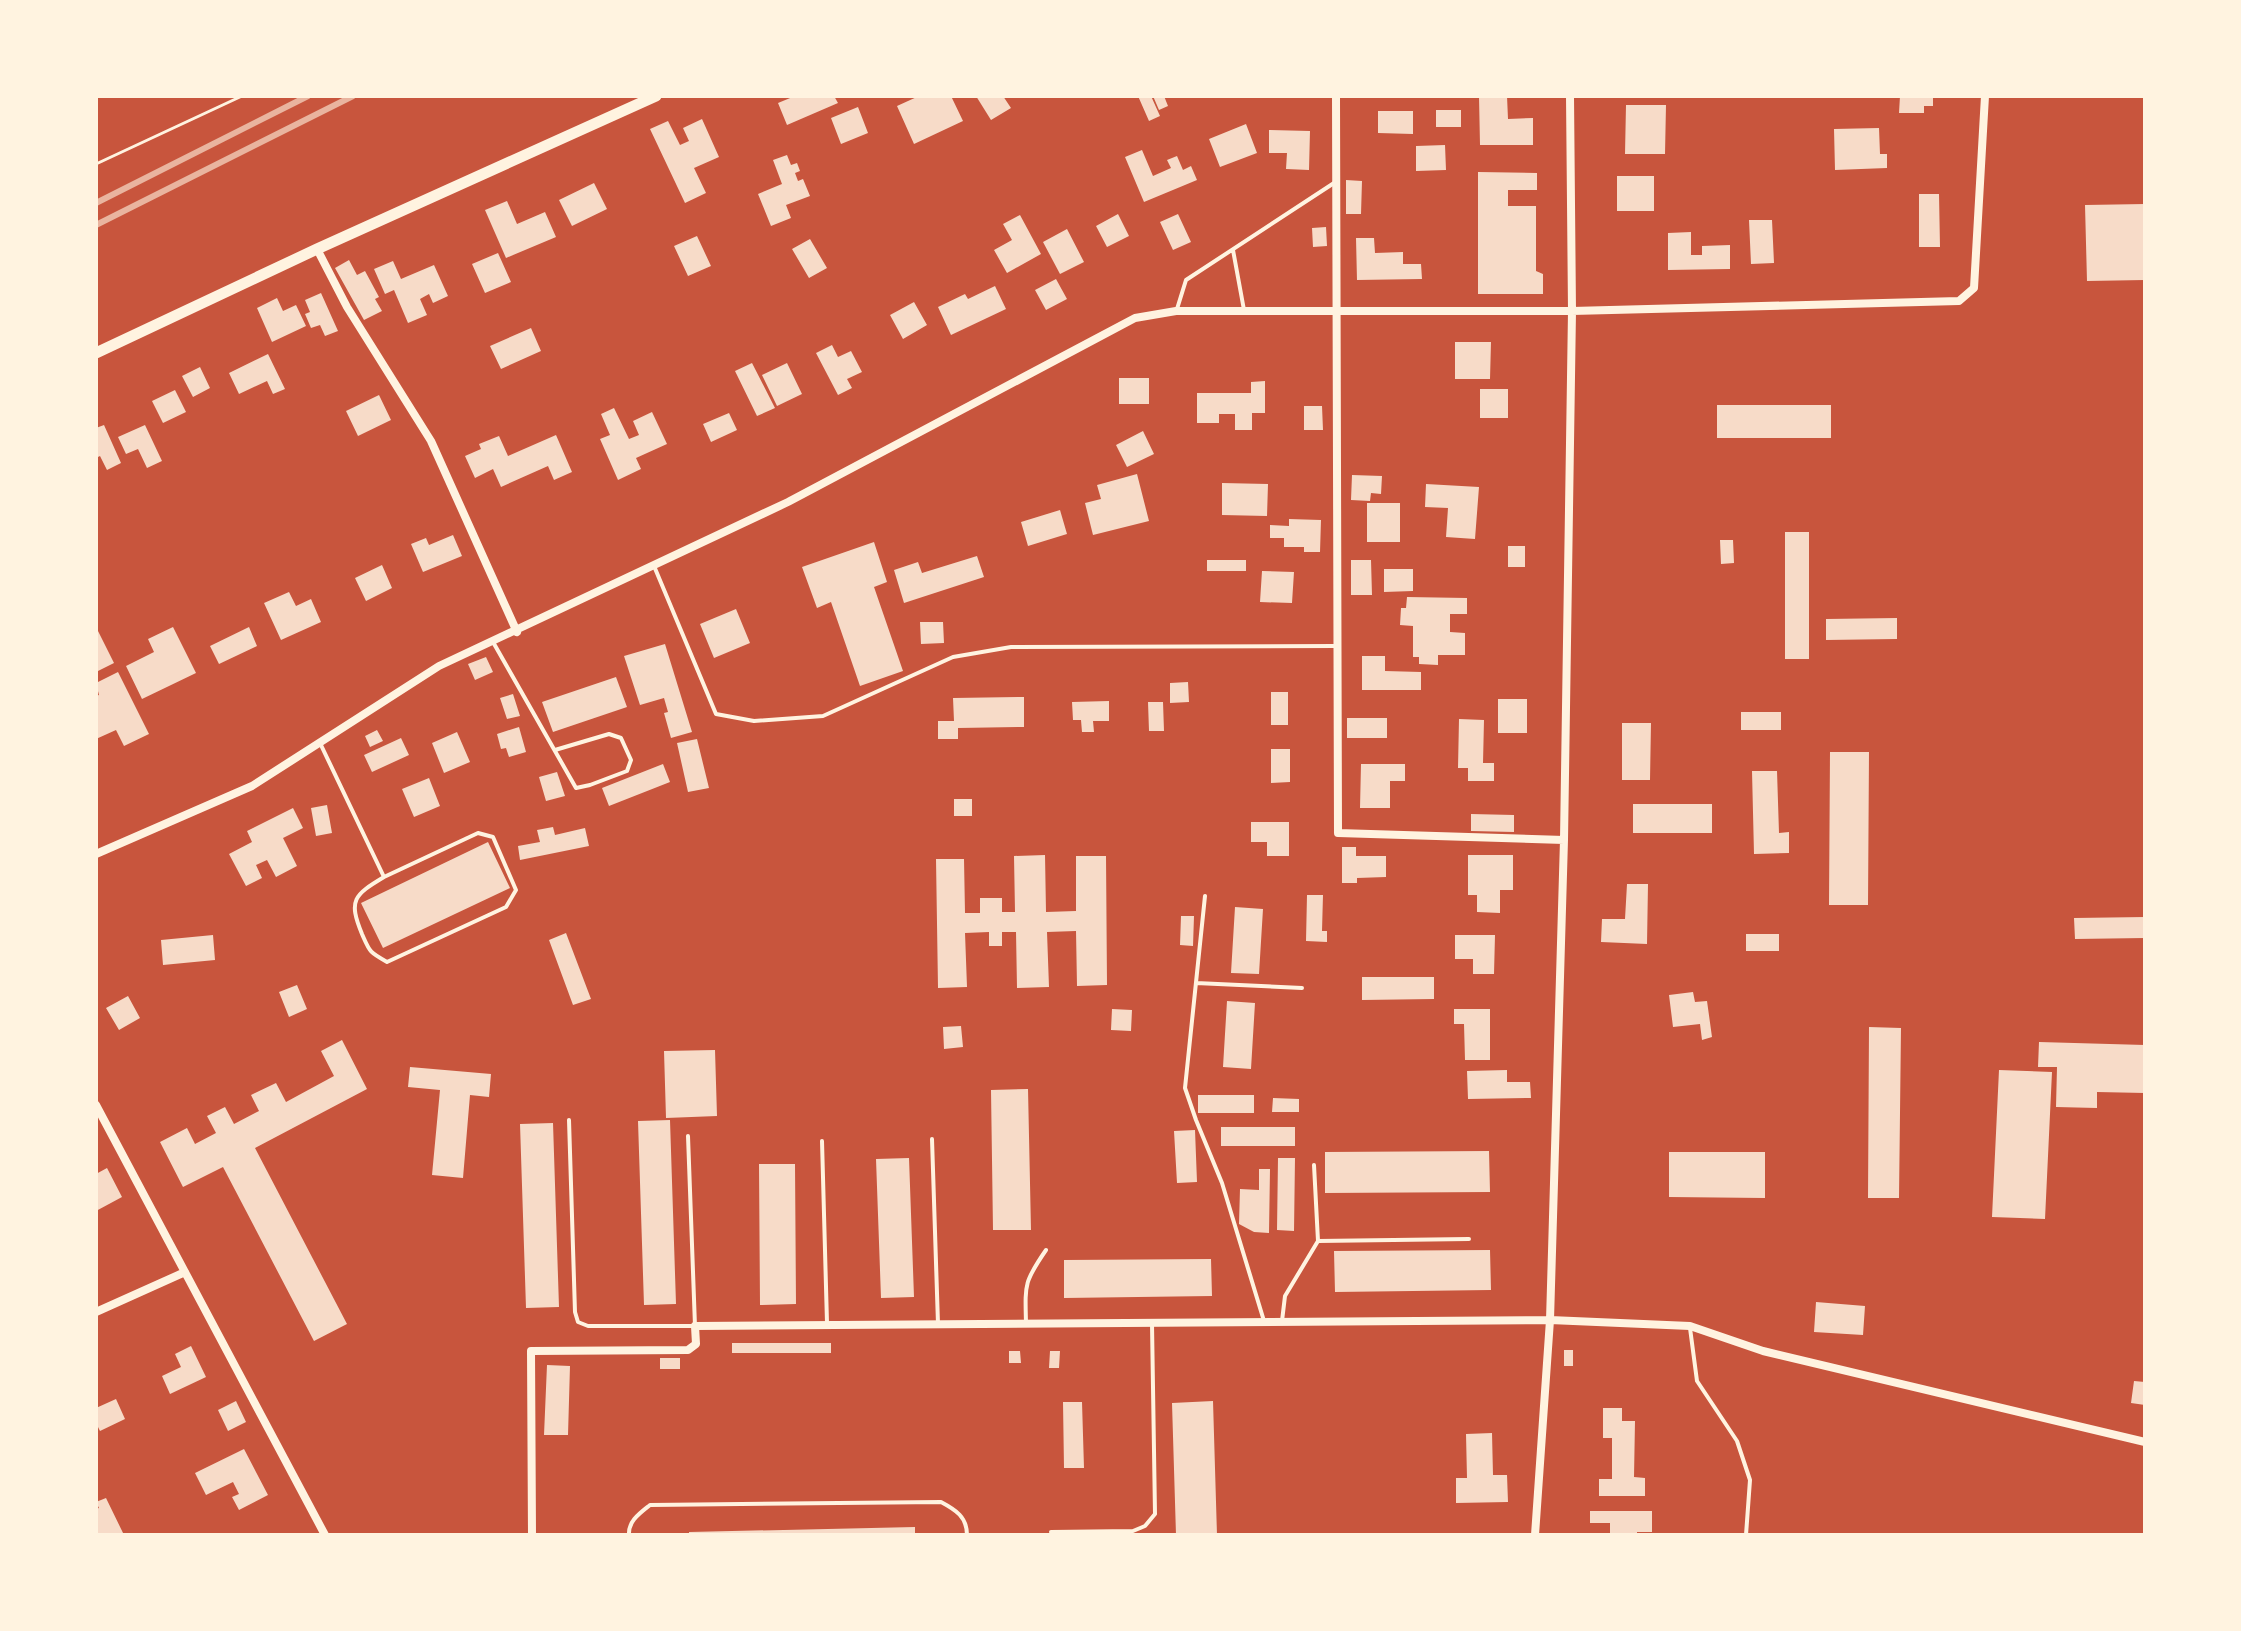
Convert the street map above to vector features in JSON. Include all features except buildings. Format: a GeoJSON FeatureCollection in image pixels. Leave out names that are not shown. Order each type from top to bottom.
{"type":"FeatureCollection","features":[{"type":"Feature","properties":{"kind":"street"},"geometry":{"type":"LineString","coordinates":[[96,353],[656,96]]}},
{"type":"Feature","properties":{"kind":"street"},"geometry":{"type":"LineString","coordinates":[[1336,96],[1338,833],[1564,840]]}},
{"type":"Feature","properties":{"kind":"street"},"geometry":{"type":"LineString","coordinates":[[1535,1535],[1550,1320],[1564,840],[1572,311],[1570,96]]}},
{"type":"Feature","properties":{"kind":"street"},"geometry":{"type":"LineString","coordinates":[[96,854],[252,786],[439,666],[517,632],[788,502],[1135,318],[1176,311],[1572,311],[1959,301],[1974,288],[1985,96]]}},
{"type":"Feature","properties":{"kind":"street"},"geometry":{"type":"LineString","coordinates":[[317,249],[347,307],[431,441],[517,632]]}},
{"type":"Feature","properties":{"kind":"street"},"geometry":{"type":"LineString","coordinates":[[96,1105],[325,1535]]}},
{"type":"Feature","properties":{"kind":"street"},"geometry":{"type":"LineString","coordinates":[[96,1312],[185,1272]]}},
{"type":"Feature","properties":{"kind":"street"},"geometry":{"type":"LineString","coordinates":[[532,1535],[531,1351],[688,1350],[696,1344],[695,1326],[1550,1320],[1690,1326],[1763,1351],[2145,1442]]}},
{"type":"Feature","properties":{"kind":"lane"},"geometry":{"type":"LineString","coordinates":[[1176,311],[1186,280],[1335,182]]}},
{"type":"Feature","properties":{"kind":"lane"},"geometry":{"type":"LineString","coordinates":[[1233,250],[1244,310]]}},
{"type":"Feature","properties":{"kind":"lane"},"geometry":{"type":"LineString","coordinates":[[654,566],[716,714],[754,721],[823,716],[953,657],[1011,647],[1336,646]]}},
{"type":"Feature","properties":{"kind":"lane"},"geometry":{"type":"LineString","coordinates":[[493,642],[576,788],[627,771],[631,760],[621,738],[609,734],[555,750]]}},
{"type":"Feature","properties":{"kind":"lane"},"geometry":{"type":"LineString","coordinates":[[320,743],[384,877]]}},
{"type":"Feature","properties":{"kind":"lane"},"geometry":{"type":"LineString","coordinates":[[478,833],[493,837],[516,890],[506,907],[387,962],[370,952],[353,912],[355,902],[364,889],[384,877],[478,833]]}},
{"type":"Feature","properties":{"kind":"lane"},"geometry":{"type":"LineString","coordinates":[[1205,896],[1185,1088],[1222,1183],[1264,1321]]}},
{"type":"Feature","properties":{"kind":"lane"},"geometry":{"type":"LineString","coordinates":[[1196,983],[1302,988]]}},
{"type":"Feature","properties":{"kind":"lane"},"geometry":{"type":"LineString","coordinates":[[569,1120],[575,1312],[578,1322],[588,1326],[695,1326],[688,1136]]}},
{"type":"Feature","properties":{"kind":"lane"},"geometry":{"type":"LineString","coordinates":[[932,1139],[938,1324]]}},
{"type":"Feature","properties":{"kind":"lane"},"geometry":{"type":"LineString","coordinates":[[822,1141],[827,1325]]}},
{"type":"Feature","properties":{"kind":"lane"},"geometry":{"type":"LineString","coordinates":[[1282,1321],[1285,1296],[1318,1241],[1314,1165]]}},
{"type":"Feature","properties":{"kind":"lane"},"geometry":{"type":"LineString","coordinates":[[1318,1241],[1469,1239]]}},
{"type":"Feature","properties":{"kind":"lane"},"geometry":{"type":"LineString","coordinates":[[1026,1323],[1028,1276],[1046,1250]]}},
{"type":"Feature","properties":{"kind":"lane"},"geometry":{"type":"LineString","coordinates":[[1051,1532],[1133,1531],[1145,1526],[1155,1514],[1152,1322]]}},
{"type":"Feature","properties":{"kind":"lane"},"geometry":{"type":"LineString","coordinates":[[1690,1326],[1697,1381],[1737,1441],[1750,1480],[1746,1535]]}},
{"type":"Feature","properties":{"kind":"lane"},"geometry":{"type":"LineString","coordinates":[[629,1535],[638,1514],[650,1505],[941,1502],[961,1515],[967,1535]]}},
{"type":"Feature","properties":{"kind":"path"},"geometry":{"type":"LineString","coordinates":[[96,164],[241,96]]}},
{"type":"Feature","properties":{"kind":"railway"},"geometry":{"type":"LineString","coordinates":[[96,203],[308,96]]}},
{"type":"Feature","properties":{"kind":"railway"},"geometry":{"type":"LineString","coordinates":[[96,225],[353,96]]}}]}
